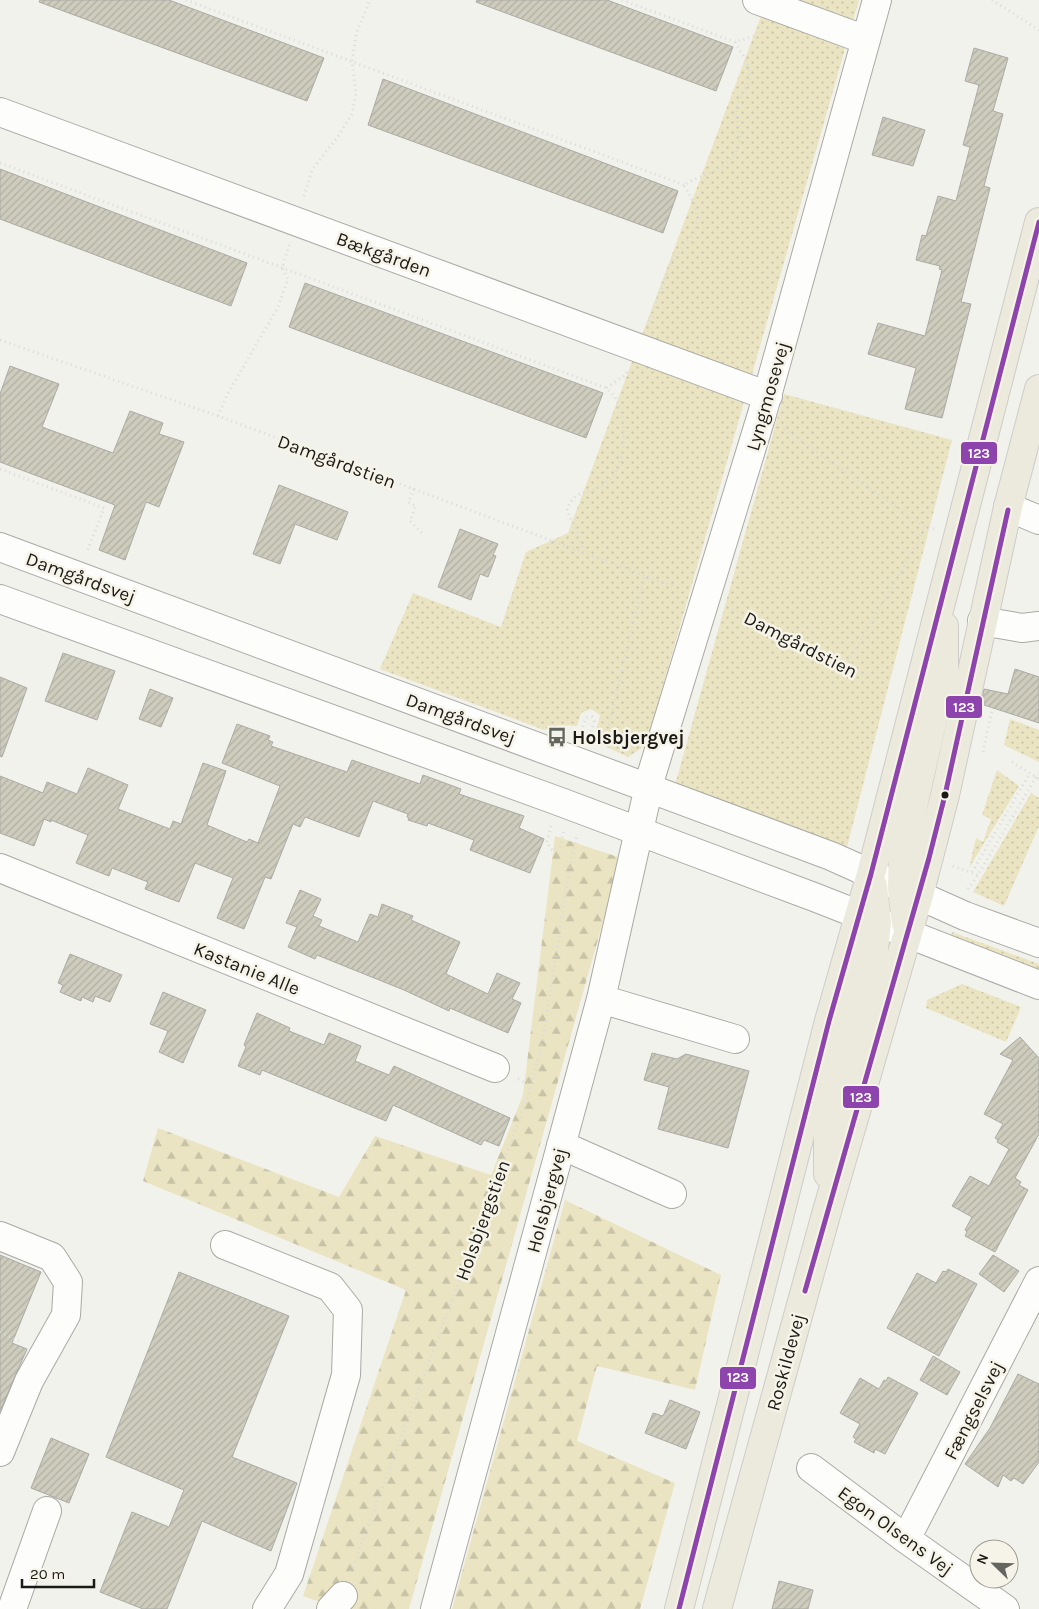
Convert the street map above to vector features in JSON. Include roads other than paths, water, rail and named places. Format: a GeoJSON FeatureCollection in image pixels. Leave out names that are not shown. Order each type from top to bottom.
{"type":"FeatureCollection","features":[{"type":"Feature","properties":{"kind":"main road"},"geometry":{"type":"LineString","coordinates":[[827,1211],[828,1132],[872,968],[868,919],[871,874],[1039,222]]}},
{"type":"Feature","properties":{"kind":"main road","name":"Roskildevej"},"geometry":{"type":"LineString","coordinates":[[717,1609],[827,1211],[907,934],[910,892],[945,795],[1008,507],[1039,389]]}},
{"type":"Feature","properties":{"kind":"main road"},"geometry":{"type":"LineString","coordinates":[[910,892],[904,850],[944,670],[943,590]]}},
{"type":"Feature","properties":{"kind":"main road"},"geometry":{"type":"LineString","coordinates":[[679,1609],[827,1030],[868,919]]}},
{"type":"Feature","properties":{"kind":"street","name":"Lyngmosevej"},"geometry":{"type":"LineString","coordinates":[[648,789],[654,764],[765,405],[877,0]]}},
{"type":"Feature","properties":{"kind":"street"},"geometry":{"type":"LineString","coordinates":[[764,3],[866,40]]}},
{"type":"Feature","properties":{"kind":"street","name":"Bækgården"},"geometry":{"type":"LineString","coordinates":[[0,112],[639,349],[765,405]]}},
{"type":"Feature","properties":{"kind":"street"},"geometry":{"type":"LineString","coordinates":[[1008,507],[1039,520]]}},
{"type":"Feature","properties":{"kind":"street","name":"Damgårdsvej"},"geometry":{"type":"LineString","coordinates":[[0,547],[831,856],[965,916],[1039,943]]}},
{"type":"Feature","properties":{"kind":"street"},"geometry":{"type":"LineString","coordinates":[[0,598],[558,801],[1039,985]]}},
{"type":"Feature","properties":{"kind":"street"},"geometry":{"type":"LineString","coordinates":[[982,621],[1022,628],[1039,626]]}},
{"type":"Feature","properties":{"kind":"street","name":"Holsbjergvej"},"geometry":{"type":"LineString","coordinates":[[434,1609],[601,999],[648,789]]}},
{"type":"Feature","properties":{"kind":"street","name":"Kastanie Alle"},"geometry":{"type":"LineString","coordinates":[[0,868],[494,1068]]}},
{"type":"Feature","properties":{"kind":"street"},"geometry":{"type":"LineString","coordinates":[[601,999],[736,1039]]}},
{"type":"Feature","properties":{"kind":"street"},"geometry":{"type":"LineString","coordinates":[[561,1145],[672,1194]]}},
{"type":"Feature","properties":{"kind":"street"},"geometry":{"type":"LineString","coordinates":[[0,1236],[52,1256],[68,1282],[66,1314],[29,1381],[0,1452]]}},
{"type":"Feature","properties":{"kind":"street"},"geometry":{"type":"LineString","coordinates":[[225,1245],[330,1287],[348,1310],[346,1375],[289,1574],[267,1609]]}},
{"type":"Feature","properties":{"kind":"street","name":"Fængselsvej"},"geometry":{"type":"LineString","coordinates":[[906,1539],[1039,1281]]}},
{"type":"Feature","properties":{"kind":"street","name":"Egon Olsens Vej"},"geometry":{"type":"LineString","coordinates":[[811,1468],[906,1539],[1005,1609]]}},
{"type":"Feature","properties":{"kind":"street"},"geometry":{"type":"LineString","coordinates":[[12,1609],[47,1511]]}},
{"type":"Feature","properties":{"kind":"place","name":"Holsbjergvej"},"geometry":{"type":"Point","coordinates":[557,737]}}]}
